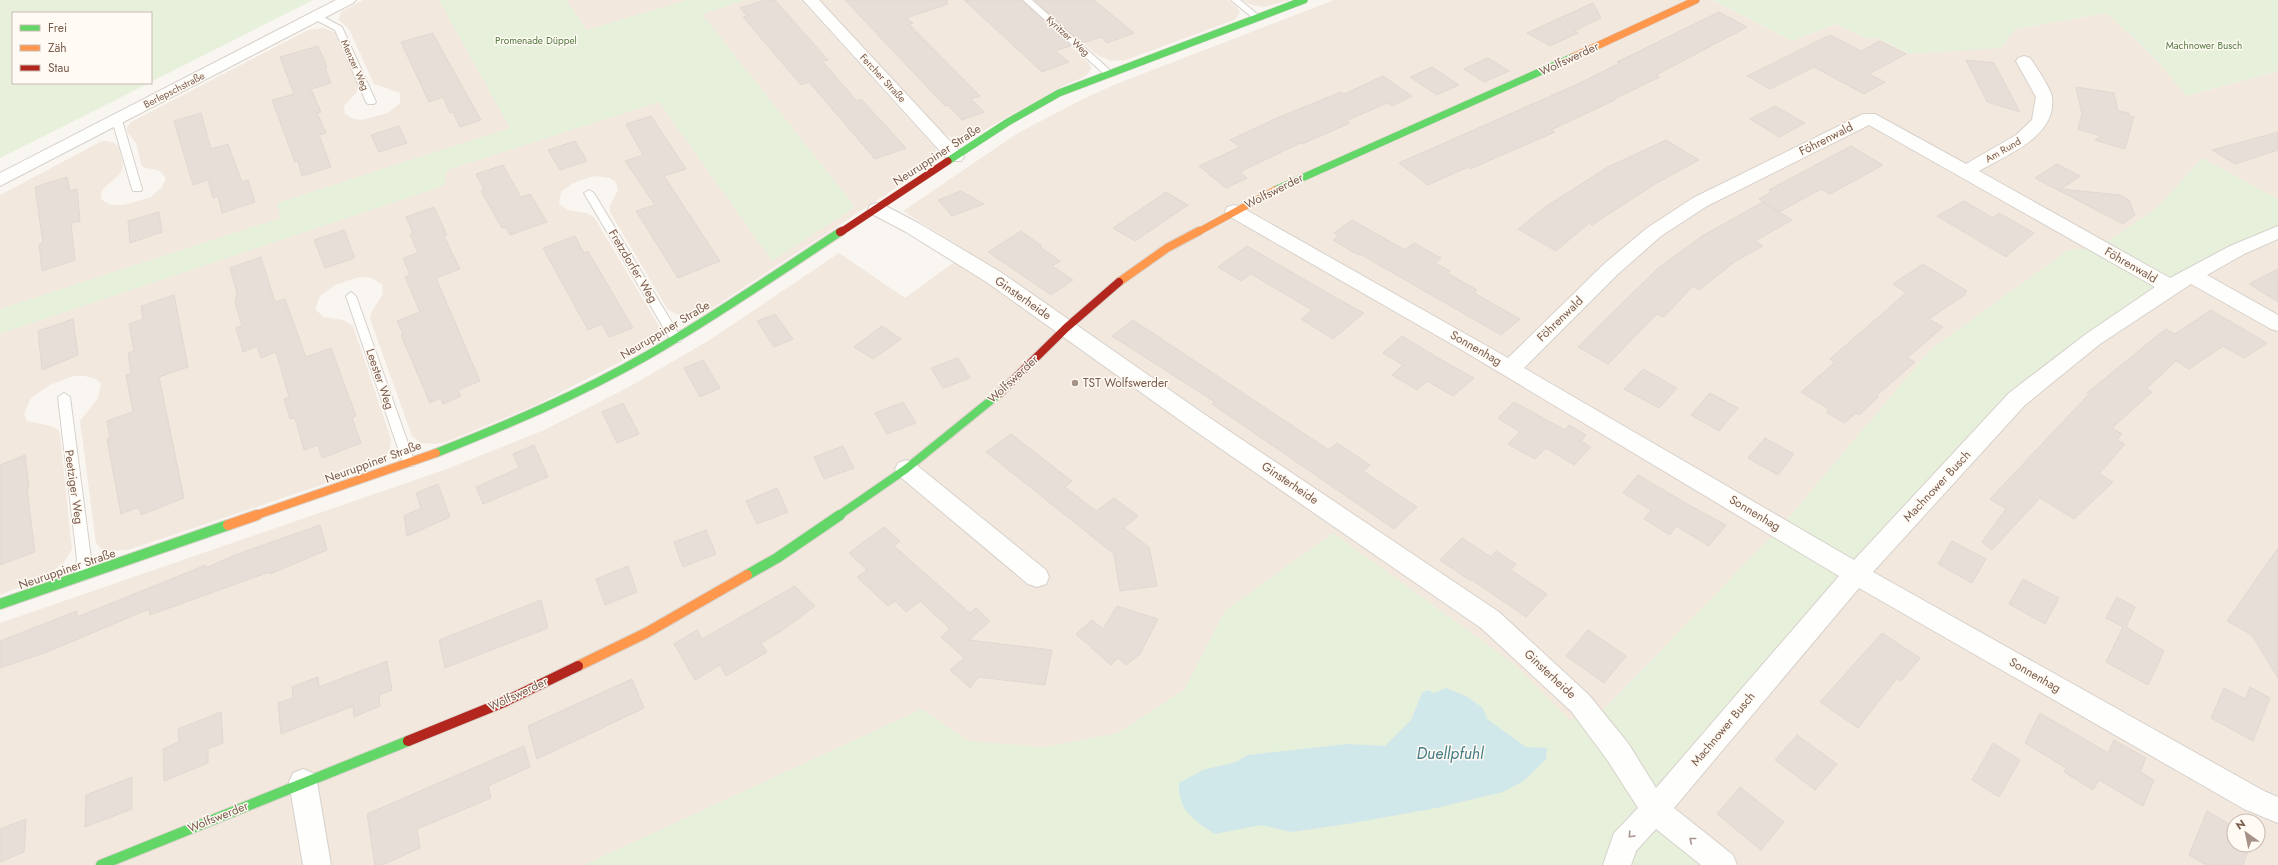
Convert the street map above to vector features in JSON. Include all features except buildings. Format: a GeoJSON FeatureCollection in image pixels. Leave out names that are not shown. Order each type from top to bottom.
{"type":"FeatureCollection","features":[{"type":"Feature","properties":{"kind":"street","name":"Berlepschstraße"},"geometry":{"type":"LineString","coordinates":[[0,180],[348,0]]}},
{"type":"Feature","properties":{"kind":"street","name":"Fercher Straße"},"geometry":{"type":"LineString","coordinates":[[811,0],[955,156]]}},
{"type":"Feature","properties":{"kind":"street","name":"Neuruppiner Straße"},"geometry":{"type":"LineString","coordinates":[[0,604],[409,463],[511,424],[574,395],[676,339],[877,209],[955,156],[1008,122],[1059,93],[1108,72],[1304,0]]}},
{"type":"Feature","properties":{"kind":"street","name":"Wolfswerder"},"geometry":{"type":"LineString","coordinates":[[101,865],[303,782],[504,702],[646,633],[777,558],[906,469],[996,396],[1066,328],[1111,288],[1161,253],[1234,211],[1298,178],[1548,69],[1696,0]]}},
{"type":"Feature","properties":{"kind":"street","name":"Am Rund"},"geometry":{"type":"LineString","coordinates":[[1966,171],[2022,140],[2040,122],[2044,97],[2024,61]]}},
{"type":"Feature","properties":{"kind":"street","name":"Föhrenwald"},"geometry":{"type":"LineString","coordinates":[[1511,368],[1612,269],[1654,232],[1700,202],[1868,118],[1966,171],[2170,287]]}},
{"type":"Feature","properties":{"kind":"street","name":"Ginsterheide"},"geometry":{"type":"LineString","coordinates":[[877,209],[913,228],[995,278],[1196,420],[1347,521],[1490,620],[1580,703],[1618,752],[1655,810],[1723,865]]}},
{"type":"Feature","properties":{"kind":"street","name":"Sonnenhag"},"geometry":{"type":"LineString","coordinates":[[1234,211],[1352,275],[1856,574],[2254,800],[2278,810]]}},
{"type":"Feature","properties":{"kind":"street","name":"Machnower Busch"},"geometry":{"type":"LineString","coordinates":[[1655,810],[1856,574],[2017,399],[2093,339],[2170,287],[2237,250],[2278,232]]}},
{"type":"Feature","properties":{"kind":"street"},"geometry":{"type":"LineString","coordinates":[[2191,275],[2278,324]]}},
{"type":"Feature","properties":{"kind":"street"},"geometry":{"type":"LineString","coordinates":[[906,469],[1037,577]]}},
{"type":"Feature","properties":{"kind":"street"},"geometry":{"type":"LineString","coordinates":[[303,782],[317,865]]}},
{"type":"Feature","properties":{"kind":"street"},"geometry":{"type":"LineString","coordinates":[[1617,865],[1624,843],[1655,810]]}},
{"type":"Feature","properties":{"kind":"lane","name":"Kyritzer Weg"},"geometry":{"type":"LineString","coordinates":[[1027,0],[1108,72]]}},
{"type":"Feature","properties":{"kind":"lane"},"geometry":{"type":"LineString","coordinates":[[1235,0],[1257,17]]}},
{"type":"Feature","properties":{"kind":"lane","name":"Menzer Weg"},"geometry":{"type":"LineString","coordinates":[[317,17],[339,29],[371,102]]}},
{"type":"Feature","properties":{"kind":"lane"},"geometry":{"type":"LineString","coordinates":[[117,120],[137,189]]}},
{"type":"Feature","properties":{"kind":"lane","name":"Fretzdorfer Weg"},"geometry":{"type":"LineString","coordinates":[[590,193],[676,339]]}},
{"type":"Feature","properties":{"kind":"lane","name":"Leester Weg"},"geometry":{"type":"LineString","coordinates":[[352,296],[409,463]]}},
{"type":"Feature","properties":{"kind":"lane","name":"Peetziger Weg"},"geometry":{"type":"LineString","coordinates":[[64,397],[84,559],[81,576]]}},
{"type":"Feature","properties":{"kind":"shaded area"},"geometry":{"type":"Polygon","coordinates":[[[363,0],[801,0],[935,148],[937,156],[931,165],[703,314],[692,316],[681,316],[668,310],[610,212],[610,206],[618,190],[616,182],[610,178],[594,176],[573,183],[561,192],[559,204],[568,210],[586,213],[594,217],[659,326],[658,337],[649,347],[536,405],[446,442],[435,444],[420,443],[412,436],[370,319],[371,313],[383,294],[382,284],[371,278],[360,277],[335,285],[320,296],[316,310],[324,317],[343,320],[353,326],[391,439],[390,448],[386,455],[366,470],[128,550],[106,551],[101,549],[96,543],[80,421],[98,398],[101,384],[96,379],[85,376],[73,376],[50,385],[31,398],[24,414],[27,421],[58,429],[60,435],[72,549],[64,562],[48,576],[0,595],[0,195],[102,141],[106,141],[114,143],[119,147],[123,166],[120,174],[103,189],[101,194],[102,200],[111,205],[124,205],[151,197],[162,187],[166,178],[160,171],[143,167],[141,164],[136,143],[127,132],[127,127],[131,122],[308,30],[324,28],[334,32],[359,86],[356,93],[344,106],[345,114],[354,119],[362,120],[388,113],[400,103],[400,93],[374,84],[349,29],[339,20],[341,12],[363,0]]]}},
{"type":"Feature","properties":{"kind":"shaded area"},"geometry":{"type":"Polygon","coordinates":[[[820,0],[1018,0],[1089,63],[1091,68],[1089,73],[1082,78],[1063,86],[977,134],[966,138],[950,137],[943,133],[820,0]]]}},
{"type":"Feature","properties":{"kind":"shaded area"},"geometry":{"type":"Polygon","coordinates":[[[1035,0],[1228,0],[1237,7],[1240,13],[1236,19],[1226,23],[1126,60],[1111,61],[1097,55],[1035,0]]]}},
{"type":"Feature","properties":{"kind":"shaded area"},"geometry":{"type":"Polygon","coordinates":[[[1242,0],[1290,0],[1265,7],[1251,5],[1242,0]]]}},
{"type":"Feature","properties":{"kind":"shaded area"},"geometry":{"type":"Polygon","coordinates":[[[1334,0],[1712,0],[1792,41],[1836,24],[1868,39],[1878,38],[1910,54],[2016,29],[2106,13],[2144,46],[2171,75],[2186,96],[2278,71],[2278,865],[0,865],[0,623],[447,469],[544,430],[629,387],[708,341],[839,253],[905,298],[968,252],[903,211],[1018,133],[1081,100],[1116,84],[1334,0]]]}},
{"type":"Feature","properties":{"kind":"green space"},"geometry":{"type":"Polygon","coordinates":[[[0,0],[313,0],[152,81],[152,12],[12,12],[12,84],[147,84],[0,158],[0,0]]]}},
{"type":"Feature","properties":{"kind":"green space","name":"Promenade Düppel"},"geometry":{"type":"Polygon","coordinates":[[[439,0],[566,0],[587,30],[687,0],[746,0],[702,14],[855,207],[772,261],[659,102],[447,170],[444,186],[0,334],[0,309],[280,218],[277,203],[510,128],[439,0]]]}},
{"type":"Feature","properties":{"kind":"green space","name":"Machnower Busch"},"geometry":{"type":"Polygon","coordinates":[[[1712,0],[2278,0],[2278,71],[2186,96],[2149,52],[2106,13],[2016,29],[2001,48],[1910,54],[1878,38],[1868,39],[1836,24],[1792,41],[1712,0]]]}},
{"type":"Feature","properties":{"kind":"green space"},"geometry":{"type":"Polygon","coordinates":[[[2202,158],[2278,199],[2278,232],[2237,250],[2017,399],[1655,809],[1723,865],[584,865],[922,709],[968,741],[1045,747],[1118,733],[1184,690],[1225,611],[1333,533],[1514,664],[1569,720],[1603,710],[1780,528],[1930,350],[2068,250],[2099,247],[2158,207],[2202,158]],[[1446,688],[1434,694],[1422,693],[1411,720],[1385,746],[1348,744],[1203,770],[1215,834],[1261,825],[1292,832],[1353,823],[1436,808],[1503,792],[1524,781],[1546,759],[1547,748],[1526,747],[1487,719],[1483,708],[1466,696],[1446,688]]]}},
{"type":"Feature","properties":{"kind":"water","name":"Duellpfuhl"},"geometry":{"type":"Polygon","coordinates":[[[1446,688],[1466,696],[1483,708],[1487,719],[1526,747],[1547,748],[1546,759],[1524,781],[1503,792],[1436,808],[1292,832],[1261,825],[1215,834],[1194,819],[1184,808],[1179,793],[1179,783],[1203,770],[1236,762],[1248,755],[1348,744],[1385,746],[1411,720],[1422,693],[1428,690],[1434,693],[1446,688]]]}},
{"type":"Feature","properties":{"kind":"traffic: fast"},"geometry":{"type":"LineString","coordinates":[[948,161],[1008,122],[1059,93],[1304,0]]}},
{"type":"Feature","properties":{"kind":"traffic: fast"},"geometry":{"type":"LineString","coordinates":[[1275,190],[1298,178],[1573,57]]}},
{"type":"Feature","properties":{"kind":"traffic: fast"},"geometry":{"type":"LineString","coordinates":[[436,453],[528,415],[618,372],[718,313],[840,232]]}},
{"type":"Feature","properties":{"kind":"traffic: fast"},"geometry":{"type":"LineString","coordinates":[[747,575],[777,558],[906,469],[1000,393]]}},
{"type":"Feature","properties":{"kind":"traffic: fast"},"geometry":{"type":"LineString","coordinates":[[0,604],[228,525]]}},
{"type":"Feature","properties":{"kind":"traffic: fast"},"geometry":{"type":"LineString","coordinates":[[101,865],[408,741]]}},
{"type":"Feature","properties":{"kind":"traffic: slow"},"geometry":{"type":"LineString","coordinates":[[1573,57],[1696,0]]}},
{"type":"Feature","properties":{"kind":"traffic: slow"},"geometry":{"type":"LineString","coordinates":[[1119,282],[1167,248],[1275,190]]}},
{"type":"Feature","properties":{"kind":"traffic: slow"},"geometry":{"type":"LineString","coordinates":[[228,525],[436,453]]}},
{"type":"Feature","properties":{"kind":"traffic: slow"},"geometry":{"type":"LineString","coordinates":[[578,666],[646,633],[747,575]]}},
{"type":"Feature","properties":{"kind":"traffic: jam"},"geometry":{"type":"LineString","coordinates":[[840,232],[948,161]]}},
{"type":"Feature","properties":{"kind":"traffic: jam"},"geometry":{"type":"LineString","coordinates":[[1000,393],[1066,328],[1119,282]]}},
{"type":"Feature","properties":{"kind":"traffic: jam"},"geometry":{"type":"LineString","coordinates":[[408,741],[504,702],[578,666]]}},
{"type":"Feature","properties":{"kind":"place","name":"TST Wolfswerder"},"geometry":{"type":"Point","coordinates":[1075,383]}}]}
